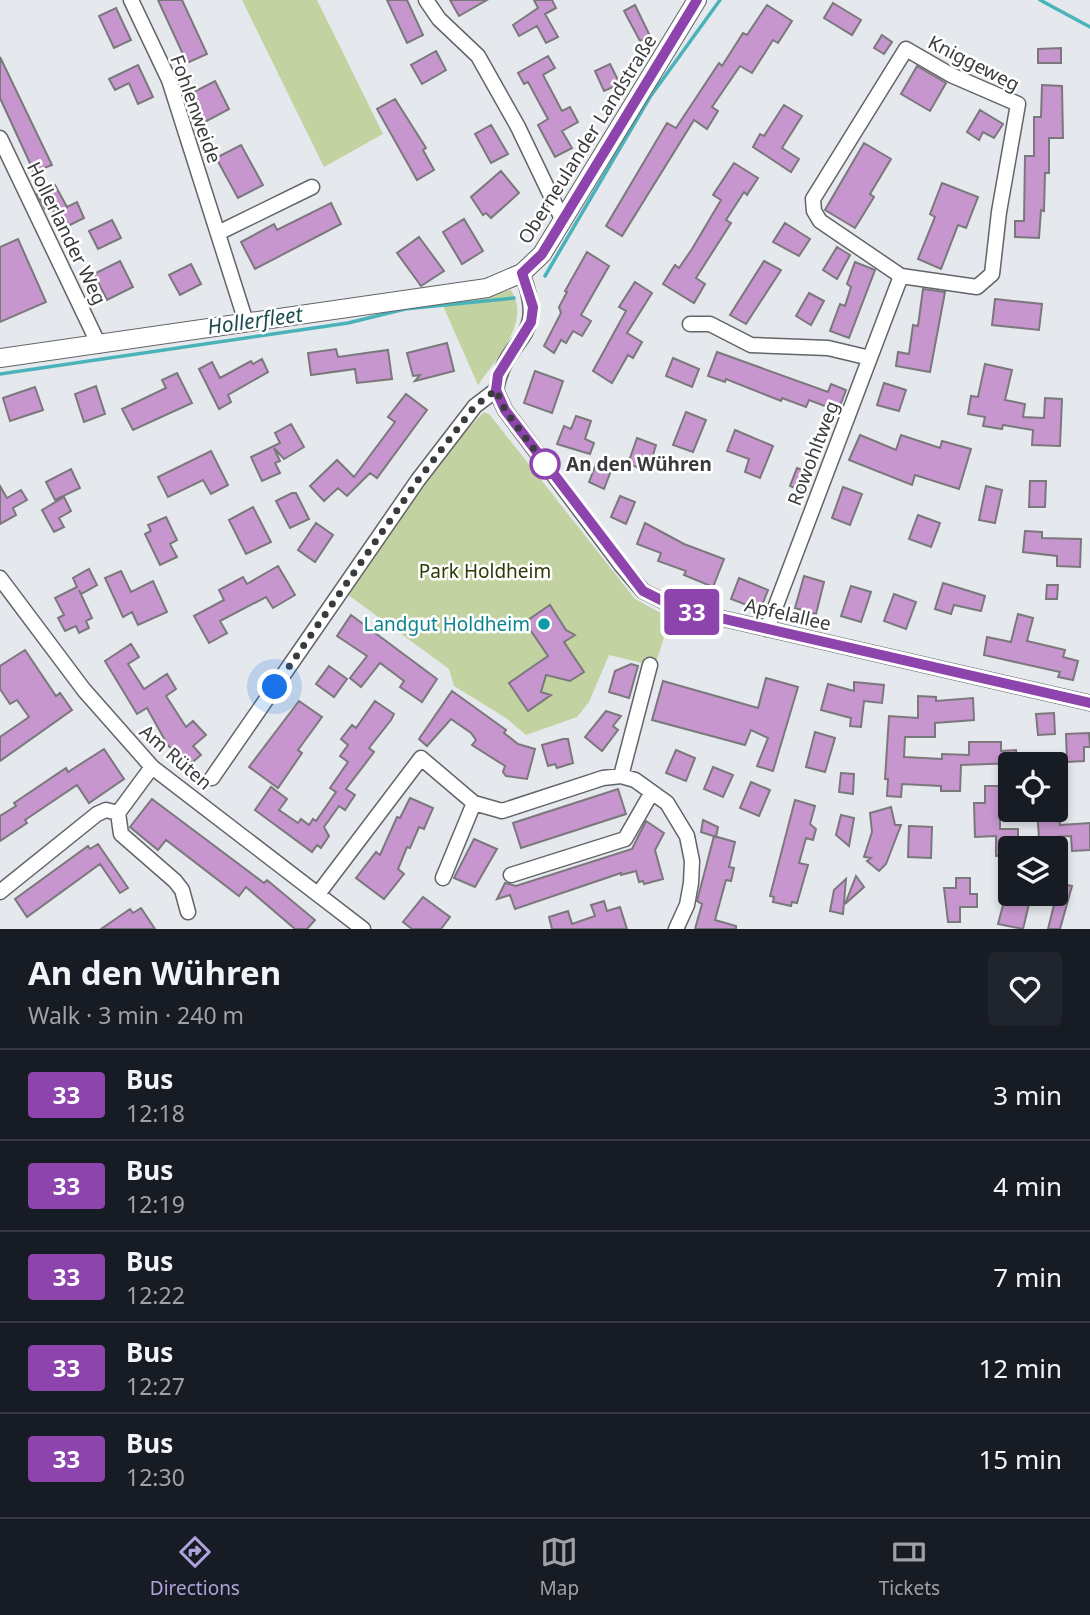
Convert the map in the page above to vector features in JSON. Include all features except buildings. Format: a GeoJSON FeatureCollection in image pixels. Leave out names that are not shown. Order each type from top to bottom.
{"type":"FeatureCollection","features":[{"type":"Feature","properties":{"kind":"street","name":"Fohlenweide"},"geometry":{"type":"LineString","coordinates":[[131,0],[169,80],[246,322]]}},
{"type":"Feature","properties":{"kind":"street"},"geometry":{"type":"LineString","coordinates":[[426,0],[446,26],[471,46],[478,56],[563,220]]}},
{"type":"Feature","properties":{"kind":"street","name":"Oberneulander Landstraße"},"geometry":{"type":"LineString","coordinates":[[0,358],[463,293],[487,288],[522,273],[542,254],[697,0]]}},
{"type":"Feature","properties":{"kind":"street","name":"Kniggeweg"},"geometry":{"type":"LineString","coordinates":[[905,49],[951,75],[1018,104],[999,212],[992,274],[977,287],[901,276],[820,221],[814,211],[813,199],[905,49]]}},
{"type":"Feature","properties":{"kind":"street","name":"Hollerlander Weg"},"geometry":{"type":"LineString","coordinates":[[0,138],[99,345]]}},
{"type":"Feature","properties":{"kind":"street"},"geometry":{"type":"LineString","coordinates":[[218,233],[312,187]]}},
{"type":"Feature","properties":{"kind":"street"},"geometry":{"type":"LineString","coordinates":[[212,778],[418,480],[475,406],[496,390],[498,375],[531,322],[533,307],[522,273]]}},
{"type":"Feature","properties":{"kind":"street","name":"Rowohltweg"},"geometry":{"type":"LineString","coordinates":[[766,629],[901,276]]}},
{"type":"Feature","properties":{"kind":"street"},"geometry":{"type":"LineString","coordinates":[[690,324],[710,324],[751,345],[828,348],[870,358]]}},
{"type":"Feature","properties":{"kind":"street","name":"Apfelallee"},"geometry":{"type":"LineString","coordinates":[[496,390],[505,410],[643,591],[677,608],[1090,702]]}},
{"type":"Feature","properties":{"kind":"street","name":"Am Rüten"},"geometry":{"type":"LineString","coordinates":[[0,578],[85,690],[152,767],[363,929]]}},
{"type":"Feature","properties":{"kind":"street"},"geometry":{"type":"LineString","coordinates":[[621,776],[650,665]]}},
{"type":"Feature","properties":{"kind":"street"},"geometry":{"type":"LineString","coordinates":[[318,894],[421,758],[474,803],[502,811],[603,778],[621,776],[635,780],[652,792],[678,818],[687,836],[692,861],[687,905],[676,929]]}},
{"type":"Feature","properties":{"kind":"street"},"geometry":{"type":"LineString","coordinates":[[152,767],[118,813],[121,834],[175,881],[182,890],[188,912]]}},
{"type":"Feature","properties":{"kind":"street"},"geometry":{"type":"LineString","coordinates":[[511,875],[625,839],[652,792]]}},
{"type":"Feature","properties":{"kind":"street"},"geometry":{"type":"LineString","coordinates":[[443,878],[474,803]]}},
{"type":"Feature","properties":{"kind":"street"},"geometry":{"type":"LineString","coordinates":[[0,892],[97,814],[106,810],[118,813]]}},
{"type":"Feature","properties":{"kind":"green space"},"geometry":{"type":"Polygon","coordinates":[[[242,0],[317,0],[383,134],[324,167],[242,0]]]}},
{"type":"Feature","properties":{"kind":"green space"},"geometry":{"type":"Polygon","coordinates":[[[511,290],[516,302],[515,327],[502,352],[478,385],[441,301],[511,290]]]}},
{"type":"Feature","properties":{"kind":"green space","name":"Park Holdheim"},"geometry":{"type":"Polygon","coordinates":[[[484,412],[490,415],[635,599],[670,618],[655,666],[609,655],[589,702],[577,717],[526,735],[506,718],[454,686],[449,669],[347,594],[414,498],[414,491],[436,461],[484,412]]]}},
{"type":"Feature","properties":{"kind":"waterway","name":"Hollerfleet"},"geometry":{"type":"LineString","coordinates":[[545,276],[650,97],[720,0]]}},
{"type":"Feature","properties":{"kind":"waterway"},"geometry":{"type":"LineString","coordinates":[[1040,0],[1090,27]]}},
{"type":"Feature","properties":{"kind":"waterway","name":"Hollerfleet"},"geometry":{"type":"LineString","coordinates":[[0,374],[348,323],[405,309],[514,298]]}},
{"type":"Feature","properties":{"kind":"bus line","name":"33"},"geometry":{"type":"LineString","coordinates":[[697,0],[542,254],[522,273],[533,307],[531,322],[498,375],[496,390],[505,410],[621,565],[650,597],[677,608],[1090,703]]}},
{"type":"Feature","properties":{"kind":"place","name":"An den Wühren"},"geometry":{"type":"Point","coordinates":[545,464]}},
{"type":"Feature","properties":{"kind":"place","name":"Landgut Holdheim"},"geometry":{"type":"Point","coordinates":[544,624]}},
{"type":"Feature","properties":{"kind":"route"},"geometry":{"type":"LineString","coordinates":[[275,687],[418,480],[475,406],[496,390],[505,410],[545,464]]}}]}
